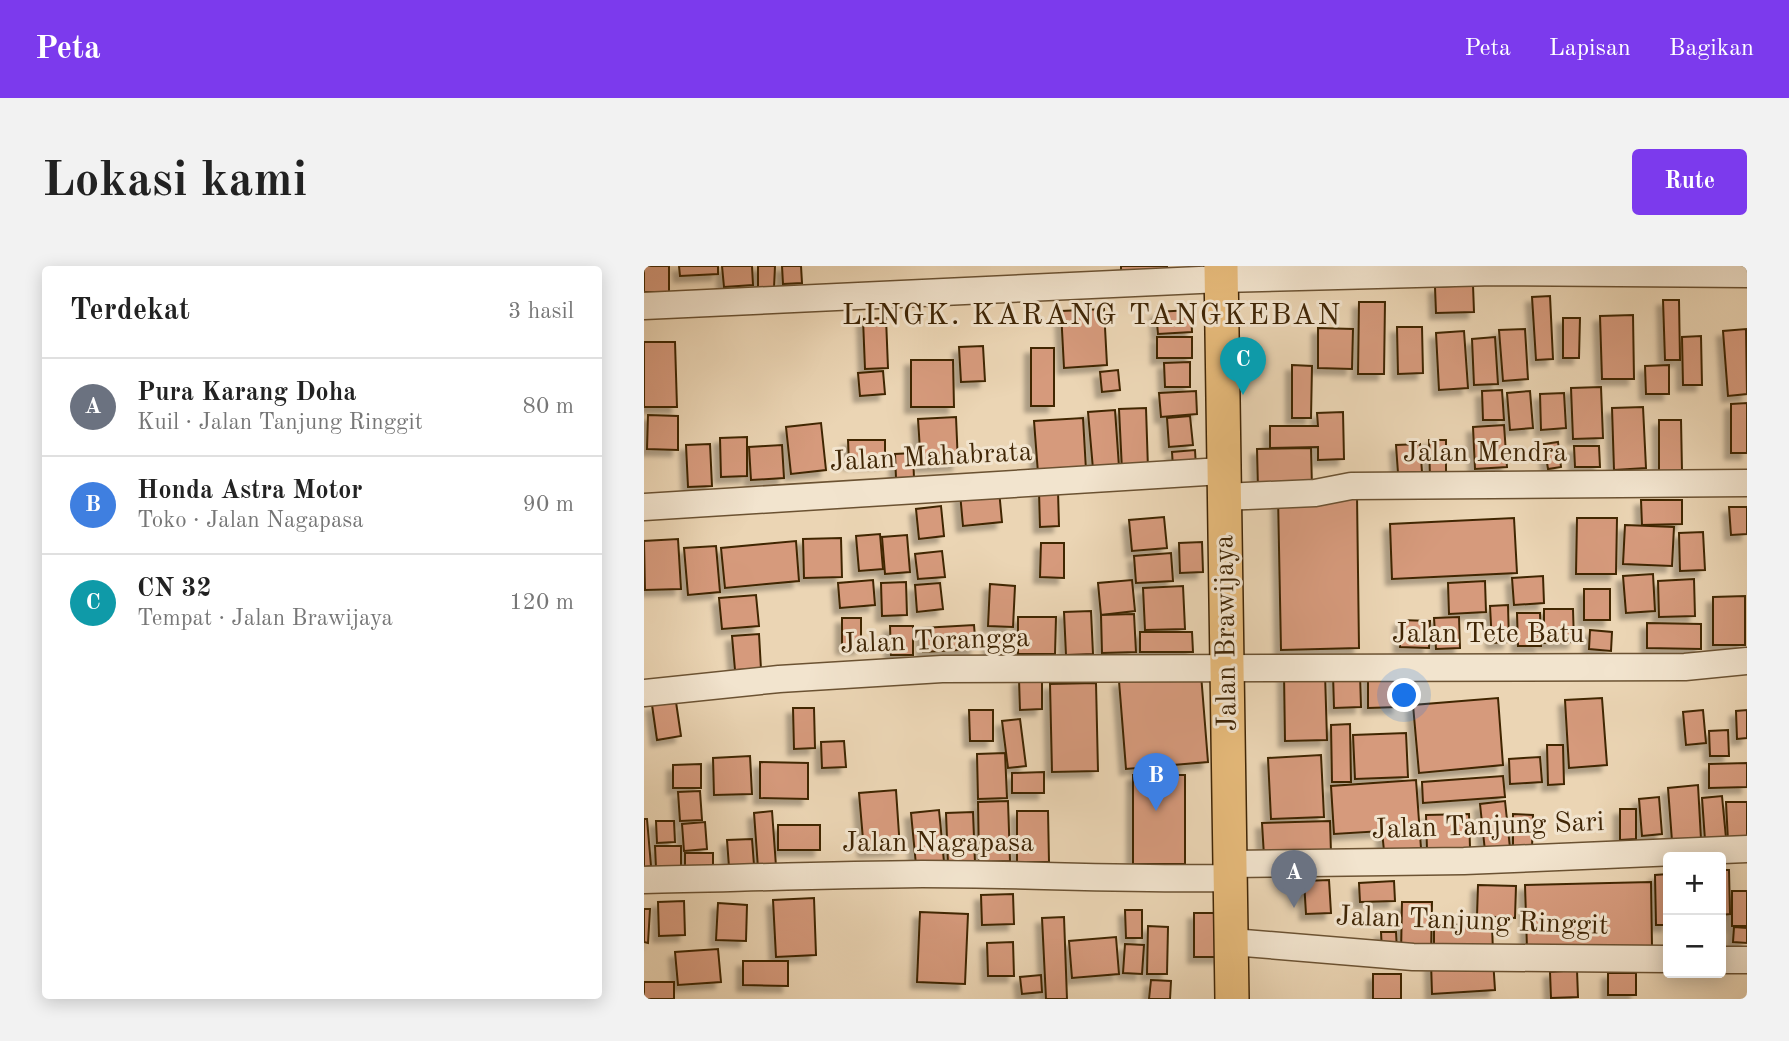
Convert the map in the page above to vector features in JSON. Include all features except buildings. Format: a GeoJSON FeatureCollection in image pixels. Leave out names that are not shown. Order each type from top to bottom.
{"type":"FeatureCollection","features":[{"type":"Feature","properties":{"kind":"main road","name":"Jalan Brawijaya"},"geometry":{"type":"LineString","coordinates":[[1221,273],[1232,999]]}},
{"type":"Feature","properties":{"kind":"street"},"geometry":{"type":"LineString","coordinates":[[644,306],[1221,273],[1747,274]]}},
{"type":"Feature","properties":{"kind":"street","name":"Jalan Mendra"},"geometry":{"type":"LineString","coordinates":[[1223,484],[1315,493],[1351,486],[1747,483]]}},
{"type":"Feature","properties":{"kind":"street","name":"Jalan Mahabrata"},"geometry":{"type":"LineString","coordinates":[[644,507],[1223,484]]}},
{"type":"Feature","properties":{"kind":"street","name":"Jalan Tete Batu"},"geometry":{"type":"LineString","coordinates":[[1228,667],[1685,667],[1747,661]]}},
{"type":"Feature","properties":{"kind":"street","name":"Jalan Torangga"},"geometry":{"type":"LineString","coordinates":[[644,693],[779,679],[942,668],[1050,670],[1228,667]]}},
{"type":"Feature","properties":{"kind":"street","name":"Jalan Tanjung Sari"},"geometry":{"type":"LineString","coordinates":[[1232,871],[1747,849]]}},
{"type":"Feature","properties":{"kind":"street","name":"Jalan Nagapasa"},"geometry":{"type":"LineString","coordinates":[[644,880],[922,874],[1045,875],[1105,880],[1232,871]]}},
{"type":"Feature","properties":{"kind":"street","name":"Jalan Tanjung Ringgit"},"geometry":{"type":"LineString","coordinates":[[1232,942],[1413,957],[1663,959]]}},
{"type":"Feature","properties":{"kind":"street"},"geometry":{"type":"LineString","coordinates":[[1726,960],[1747,960]]}},
{"type":"Feature","properties":{"kind":"place","name":"CN 32"},"geometry":{"type":"Point","coordinates":[1243,395]}},
{"type":"Feature","properties":{"kind":"place","name":"Honda Astra Motor"},"geometry":{"type":"Point","coordinates":[1156,811]}},
{"type":"Feature","properties":{"kind":"place","name":"Pura Karang Doha"},"geometry":{"type":"Point","coordinates":[1294,908]}},
{"type":"Feature","properties":{"kind":"district","name":"LINGK. KARANG TANGKEBAN"},"geometry":{"type":"Point","coordinates":[1092,316]}}]}
